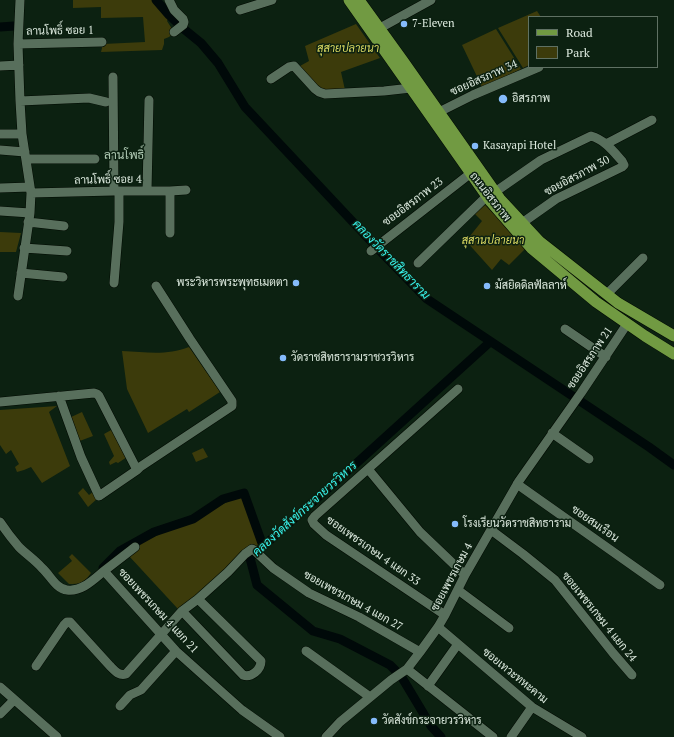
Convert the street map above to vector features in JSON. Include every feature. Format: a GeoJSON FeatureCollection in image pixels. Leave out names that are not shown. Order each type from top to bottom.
{"type":"FeatureCollection","features":[{"type":"Feature","properties":{"kind":"main road","name":"ถนนอิสรภาพ"},"geometry":{"type":"LineString","coordinates":[[349,0],[471,173],[491,194],[531,248],[596,302],[674,354]]}},
{"type":"Feature","properties":{"kind":"main road"},"geometry":{"type":"LineString","coordinates":[[359,0],[439,112],[491,194],[500,199],[539,242],[618,302],[674,336]]}},
{"type":"Feature","properties":{"kind":"main road"},"geometry":{"type":"LineString","coordinates":[[627,324],[636,313]]}},
{"type":"Feature","properties":{"kind":"street"},"geometry":{"type":"LineString","coordinates":[[18,296],[30,213],[30,190],[22,134],[20,101],[18,44],[20,0]]}},
{"type":"Feature","properties":{"kind":"street"},"geometry":{"type":"LineString","coordinates":[[169,0],[183,22],[174,32]]}},
{"type":"Feature","properties":{"kind":"street"},"geometry":{"type":"LineString","coordinates":[[240,10],[272,0]]}},
{"type":"Feature","properties":{"kind":"street"},"geometry":{"type":"LineString","coordinates":[[380,28],[431,0]]}},
{"type":"Feature","properties":{"kind":"street","name":"ลานโพธิ์ ซอย 1"},"geometry":{"type":"LineString","coordinates":[[18,44],[102,42]]}},
{"type":"Feature","properties":{"kind":"street"},"geometry":{"type":"LineString","coordinates":[[0,66],[19,64]]}},
{"type":"Feature","properties":{"kind":"street"},"geometry":{"type":"LineString","coordinates":[[271,79],[289,67],[294,66],[315,89],[325,94],[412,88]]}},
{"type":"Feature","properties":{"kind":"street","name":"ซอยอิสรภาพ 34"},"geometry":{"type":"LineString","coordinates":[[439,112],[473,95],[537,68]]}},
{"type":"Feature","properties":{"kind":"street"},"geometry":{"type":"LineString","coordinates":[[113,77],[119,222],[114,283]]}},
{"type":"Feature","properties":{"kind":"street"},"geometry":{"type":"LineString","coordinates":[[20,101],[89,98],[106,102]]}},
{"type":"Feature","properties":{"kind":"street"},"geometry":{"type":"LineString","coordinates":[[147,192],[149,100]]}},
{"type":"Feature","properties":{"kind":"street"},"geometry":{"type":"LineString","coordinates":[[418,263],[491,194],[541,160],[591,136],[598,138],[606,144],[652,120]]}},
{"type":"Feature","properties":{"kind":"street"},"geometry":{"type":"LineString","coordinates":[[0,134],[22,134]]}},
{"type":"Feature","properties":{"kind":"street","name":"ซอยอิสรภาพ 30"},"geometry":{"type":"LineString","coordinates":[[522,223],[556,199],[622,167],[624,165],[622,161],[606,144]]}},
{"type":"Feature","properties":{"kind":"street"},"geometry":{"type":"LineString","coordinates":[[0,150],[25,155],[95,159]]}},
{"type":"Feature","properties":{"kind":"street","name":"ซอยอิสรภาพ 23"},"geometry":{"type":"LineString","coordinates":[[371,251],[471,173]]}},
{"type":"Feature","properties":{"kind":"street","name":"ลานโพธิ์ ซอย 4"},"geometry":{"type":"LineString","coordinates":[[0,188],[147,192],[186,190]]}},
{"type":"Feature","properties":{"kind":"street"},"geometry":{"type":"LineString","coordinates":[[170,192],[170,232]]}},
{"type":"Feature","properties":{"kind":"street"},"geometry":{"type":"LineString","coordinates":[[0,211],[30,213]]}},
{"type":"Feature","properties":{"kind":"street"},"geometry":{"type":"LineString","coordinates":[[28,222],[64,226]]}},
{"type":"Feature","properties":{"kind":"street"},"geometry":{"type":"LineString","coordinates":[[24,248],[66,251]]}},
{"type":"Feature","properties":{"kind":"street"},"geometry":{"type":"LineString","coordinates":[[607,294],[643,258]]}},
{"type":"Feature","properties":{"kind":"street"},"geometry":{"type":"LineString","coordinates":[[21,274],[63,277]]}},
{"type":"Feature","properties":{"kind":"street"},"geometry":{"type":"LineString","coordinates":[[59,396],[81,457],[99,496],[232,406],[232,401],[156,286]]}},
{"type":"Feature","properties":{"kind":"street","name":"ซอยอิสรภาพ 21"},"geometry":{"type":"LineString","coordinates":[[572,404],[606,357],[627,324]]}},
{"type":"Feature","properties":{"kind":"street"},"geometry":{"type":"LineString","coordinates":[[565,329],[606,357]]}},
{"type":"Feature","properties":{"kind":"street","name":"ซอยเพชรเกษม 4 แยก 33"},"geometry":{"type":"LineString","coordinates":[[445,615],[326,535],[313,523],[312,520],[458,389]]}},
{"type":"Feature","properties":{"kind":"street"},"geometry":{"type":"LineString","coordinates":[[0,402],[94,393],[97,394],[136,470]]}},
{"type":"Feature","properties":{"kind":"street","name":"ซอยเพชรเกษม 4"},"geometry":{"type":"LineString","coordinates":[[326,737],[340,722],[404,671],[420,652],[445,615],[465,576],[517,484],[572,404]]}},
{"type":"Feature","properties":{"kind":"street"},"geometry":{"type":"LineString","coordinates":[[552,433],[590,459]]}},
{"type":"Feature","properties":{"kind":"street"},"geometry":{"type":"LineString","coordinates":[[368,469],[420,532],[465,576]]}},
{"type":"Feature","properties":{"kind":"street","name":"ซอยสมเรือน"},"geometry":{"type":"LineString","coordinates":[[517,484],[660,585]]}},
{"type":"Feature","properties":{"kind":"street"},"geometry":{"type":"LineString","coordinates":[[0,522],[20,548],[43,568],[61,588],[75,590],[82,588],[104,571]]}},
{"type":"Feature","properties":{"kind":"street","name":"ซอยเพชรเกษม 4 แยก 24"},"geometry":{"type":"LineString","coordinates":[[491,530],[555,580],[613,654],[632,675]]}},
{"type":"Feature","properties":{"kind":"street","name":"ซอยเพชรเกษม 4 แยก 21"},"geometry":{"type":"LineString","coordinates":[[135,547],[104,571],[176,651],[242,710],[280,737]]}},
{"type":"Feature","properties":{"kind":"street","name":"ซอยเพชรเกษม 4 แยก 27"},"geometry":{"type":"LineString","coordinates":[[198,599],[251,550],[256,552],[273,568],[309,593],[359,617],[420,652]]}},
{"type":"Feature","properties":{"kind":"street"},"geometry":{"type":"LineString","coordinates":[[458,590],[509,628]]}},
{"type":"Feature","properties":{"kind":"street"},"geometry":{"type":"LineString","coordinates":[[36,666],[64,625],[67,622],[70,622],[117,673],[122,675],[126,674],[182,611],[198,599],[261,661],[260,668],[249,676],[243,675],[182,611]]}},
{"type":"Feature","properties":{"kind":"street","name":"ซอยเทวะทหะคาม"},"geometry":{"type":"LineString","coordinates":[[438,627],[532,707],[582,737]]}},
{"type":"Feature","properties":{"kind":"street"},"geometry":{"type":"LineString","coordinates":[[428,686],[458,644]]}},
{"type":"Feature","properties":{"kind":"street"},"geometry":{"type":"LineString","coordinates":[[120,706],[130,695],[141,690],[176,651]]}},
{"type":"Feature","properties":{"kind":"street"},"geometry":{"type":"LineString","coordinates":[[306,651],[370,697]]}},
{"type":"Feature","properties":{"kind":"street"},"geometry":{"type":"LineString","coordinates":[[404,671],[428,686],[493,737]]}},
{"type":"Feature","properties":{"kind":"street"},"geometry":{"type":"LineString","coordinates":[[0,687],[52,736]]}},
{"type":"Feature","properties":{"kind":"street"},"geometry":{"type":"LineString","coordinates":[[0,714],[14,700]]}},
{"type":"Feature","properties":{"kind":"street"},"geometry":{"type":"LineString","coordinates":[[511,737],[532,707]]}},
{"type":"Feature","properties":{"kind":"green space"},"geometry":{"type":"Polygon","coordinates":[[[73,0],[152,0],[168,19],[167,21],[174,32],[169,37],[164,39],[162,50],[101,52],[103,44],[145,42],[143,17],[101,18],[101,7],[73,8],[73,0]]]}},
{"type":"Feature","properties":{"kind":"green space"},"geometry":{"type":"Polygon","coordinates":[[[537,11],[540,16],[528,16],[528,66],[523,68],[498,28],[537,11]]]}},
{"type":"Feature","properties":{"kind":"green space","name":"สุสายปลายนา"},"geometry":{"type":"Polygon","coordinates":[[[356,24],[380,58],[341,72],[345,90],[327,92],[317,88],[300,66],[309,61],[305,46],[356,24]]]}},
{"type":"Feature","properties":{"kind":"green space"},"geometry":{"type":"Polygon","coordinates":[[[496,29],[521,69],[482,87],[462,45],[496,29]]]}},
{"type":"Feature","properties":{"kind":"green space","name":"สุสานปลายนา"},"geometry":{"type":"Polygon","coordinates":[[[485,205],[526,248],[509,265],[501,259],[492,270],[466,241],[482,221],[475,214],[485,205]]]}},
{"type":"Feature","properties":{"kind":"green space"},"geometry":{"type":"Polygon","coordinates":[[[0,232],[21,233],[16,252],[0,252],[0,232]]]}},
{"type":"Feature","properties":{"kind":"green space"},"geometry":{"type":"Polygon","coordinates":[[[189,347],[220,392],[189,412],[187,409],[148,433],[127,389],[122,351],[148,353],[172,352],[189,347]]]}},
{"type":"Feature","properties":{"kind":"green space"},"geometry":{"type":"Polygon","coordinates":[[[57,406],[49,412],[70,466],[42,483],[31,467],[17,472],[15,467],[19,464],[11,450],[6,454],[0,445],[0,410],[57,406]]]}},
{"type":"Feature","properties":{"kind":"green space"},"geometry":{"type":"Polygon","coordinates":[[[82,412],[93,436],[77,442],[69,418],[82,412]]]}},
{"type":"Feature","properties":{"kind":"green space"},"geometry":{"type":"Polygon","coordinates":[[[113,429],[127,457],[118,463],[116,462],[110,465],[109,462],[114,456],[104,434],[113,429]]]}},
{"type":"Feature","properties":{"kind":"green space"},"geometry":{"type":"Polygon","coordinates":[[[203,448],[208,457],[196,462],[192,453],[203,448]]]}},
{"type":"Feature","properties":{"kind":"green space"},"geometry":{"type":"Polygon","coordinates":[[[83,488],[89,495],[94,491],[98,498],[88,507],[78,493],[83,488]]]}},
{"type":"Feature","properties":{"kind":"green space"},"geometry":{"type":"Polygon","coordinates":[[[242,495],[260,546],[178,609],[129,556],[139,544],[242,495]]]}},
{"type":"Feature","properties":{"kind":"green space"},"geometry":{"type":"Polygon","coordinates":[[[72,554],[91,573],[82,582],[76,584],[69,584],[58,573],[72,561],[69,557],[72,554]]]}},
{"type":"Feature","properties":{"kind":"waterway","name":"คลองวัดราชสิทธาราม"},"geometry":{"type":"LineString","coordinates":[[156,0],[169,15],[201,43],[218,63],[245,107],[427,299],[674,465]]}},
{"type":"Feature","properties":{"kind":"waterway"},"geometry":{"type":"LineString","coordinates":[[0,27],[14,26]]}},
{"type":"Feature","properties":{"kind":"waterway","name":"คลองวัดสังข์กระจายวรวิหาร"},"geometry":{"type":"LineString","coordinates":[[441,737],[431,726],[401,676],[390,665],[340,639],[313,631],[257,585],[250,558],[490,342]]}},
{"type":"Feature","properties":{"kind":"waterway"},"geometry":{"type":"LineString","coordinates":[[103,568],[120,551],[154,532],[193,519],[223,499],[244,493],[263,546]]}},
{"type":"Feature","properties":{"kind":"place","name":"7-Eleven"},"geometry":{"type":"Point","coordinates":[404,24]}},
{"type":"Feature","properties":{"kind":"place","name":"อิสรภาพ"},"geometry":{"type":"Point","coordinates":[503,99]}},
{"type":"Feature","properties":{"kind":"place","name":"Kasayapi Hotel"},"geometry":{"type":"Point","coordinates":[475,146]}},
{"type":"Feature","properties":{"kind":"place","name":"พระวิหารพระพุทธเมตตา"},"geometry":{"type":"Point","coordinates":[296,283]}},
{"type":"Feature","properties":{"kind":"place","name":"มัสยิดดิลฟัลลาห์"},"geometry":{"type":"Point","coordinates":[487,286]}},
{"type":"Feature","properties":{"kind":"place","name":"วัดราชสิทธารามราชวรวิหาร"},"geometry":{"type":"Point","coordinates":[283,358]}},
{"type":"Feature","properties":{"kind":"place","name":"โรงเรียนวัดราชสิทธาราม"},"geometry":{"type":"Point","coordinates":[455,524]}},
{"type":"Feature","properties":{"kind":"place","name":"วัดสังข์กระจายวรวิหาร"},"geometry":{"type":"Point","coordinates":[374,721]}},
{"type":"Feature","properties":{"kind":"district","name":"ลานโพธิ์"},"geometry":{"type":"Point","coordinates":[124,156]}}]}
